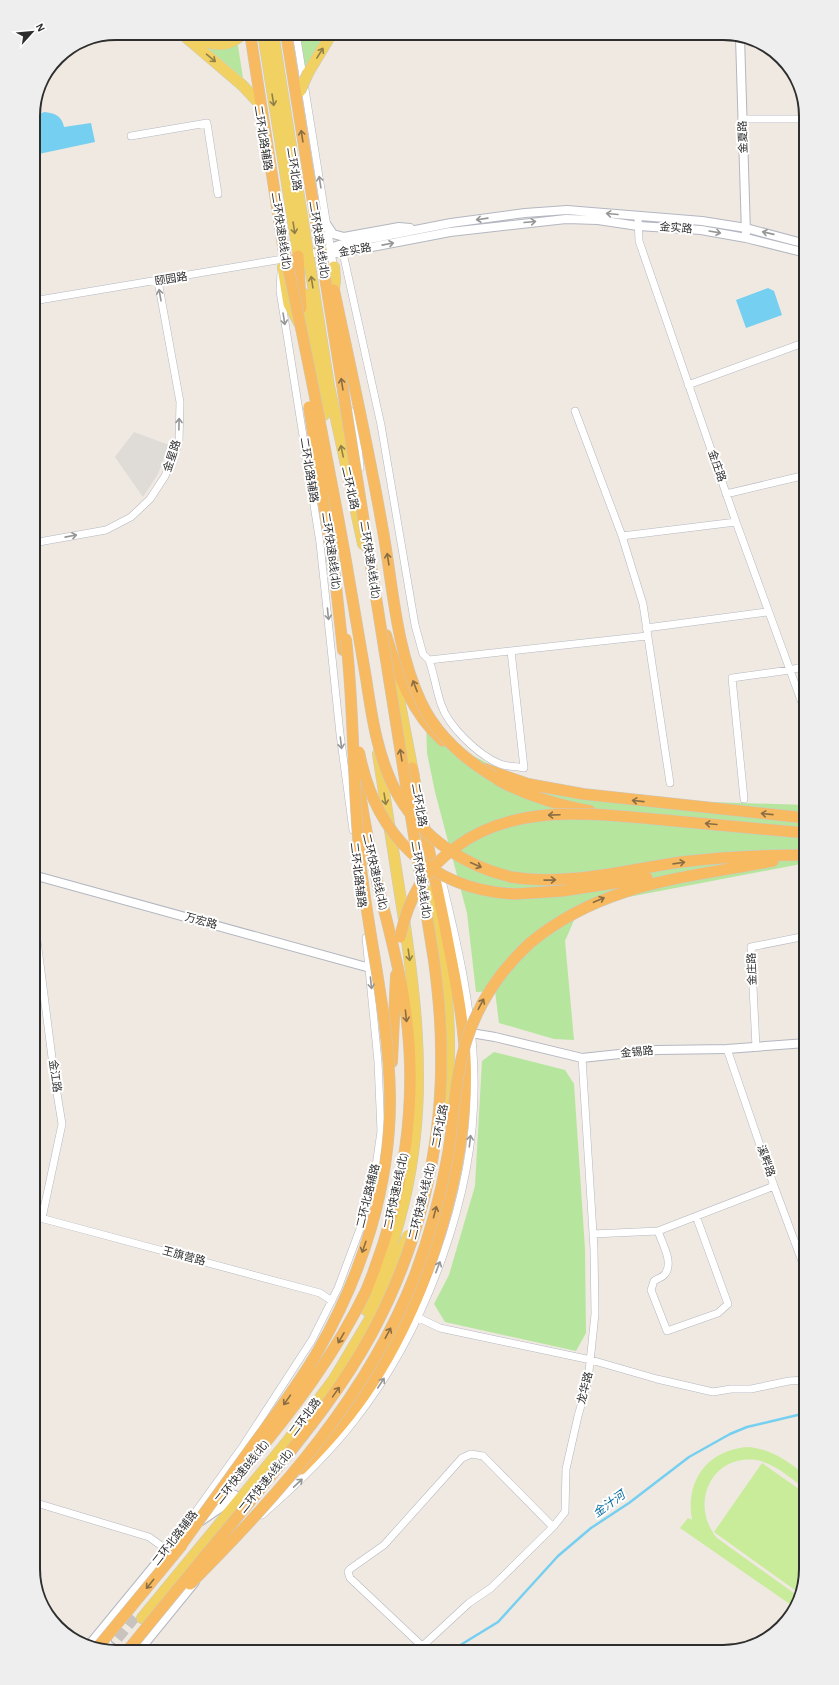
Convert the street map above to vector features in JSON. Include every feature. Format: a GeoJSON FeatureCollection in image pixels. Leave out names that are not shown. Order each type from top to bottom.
{"type":"FeatureCollection","features":[{"type":"Feature","properties":{"kind":"highway","name":"二环快速B线(北)"},"geometry":{"type":"LineString","coordinates":[[100,1644],[112,1624],[172,1550],[299,1401],[321,1370],[349,1324],[366,1291],[386,1235],[399,1188],[408,1132],[410,1068],[404,1001],[400,974],[372,860],[362,806],[328,530],[251,40]]}},
{"type":"Feature","properties":{"kind":"highway","name":"二环快速A线(北)"},"geometry":{"type":"LineString","coordinates":[[139,1645],[306,1432],[341,1384],[361,1352],[387,1304],[410,1245],[430,1175],[438,1120],[442,1050],[434,961],[287,40]]}},
{"type":"Feature","properties":{"kind":"highway"},"geometry":{"type":"LineString","coordinates":[[310,188],[370,463],[404,651],[412,679],[422,703],[435,724],[452,745],[475,764],[503,783],[534,796],[566,806],[599,813],[634,817],[799,832]]}},
{"type":"Feature","properties":{"kind":"highway"},"geometry":{"type":"LineString","coordinates":[[283,246],[342,535],[375,734],[390,779],[400,798],[417,822],[442,845],[470,863],[503,875],[528,879],[572,878],[716,858],[799,856]]}},
{"type":"Feature","properties":{"kind":"highway"},"geometry":{"type":"LineString","coordinates":[[303,256],[298,280],[303,332],[316,366],[351,696],[360,755],[369,787],[380,814],[395,837],[412,855],[432,870],[463,885],[497,893],[543,893],[799,857]]}},
{"type":"Feature","properties":{"kind":"highway"},"geometry":{"type":"LineString","coordinates":[[375,596],[397,669],[415,707],[438,737],[467,760],[505,777],[554,790],[799,817]]}},
{"type":"Feature","properties":{"kind":"highway"},"geometry":{"type":"LineString","coordinates":[[351,696],[360,855],[384,1020],[388,1062],[390,1112]]}},
{"type":"Feature","properties":{"kind":"highway"},"geometry":{"type":"LineString","coordinates":[[140,1645],[262,1509],[316,1454],[344,1422],[372,1384],[398,1338],[424,1278],[443,1220],[457,1161],[464,1105],[465,1057],[459,1001],[412,768]]}},
{"type":"Feature","properties":{"kind":"highway"},"geometry":{"type":"LineString","coordinates":[[172,1550],[293,1390],[318,1351],[333,1323],[356,1270],[375,1212],[384,1164],[390,1112],[395,988],[400,937],[408,907],[414,894],[430,870],[451,850],[494,825],[511,820],[555,814],[634,817]]}},
{"type":"Feature","properties":{"kind":"highway"},"geometry":{"type":"LineString","coordinates":[[262,1509],[318,1441],[353,1392],[383,1343],[405,1298],[422,1256],[439,1198],[447,1159],[459,1071],[466,1041],[482,1003],[499,976],[522,950],[544,932],[572,913],[596,901],[638,887],[773,861]]}},
{"type":"Feature","properties":{"kind":"main road"},"geometry":{"type":"LineString","coordinates":[[189,40],[242,85],[257,101],[286,149]]}},
{"type":"Feature","properties":{"kind":"main road"},"geometry":{"type":"LineString","coordinates":[[204,40],[210,44],[221,45],[234,40]]}},
{"type":"Feature","properties":{"kind":"main road","name":"二环北路"},"geometry":{"type":"LineString","coordinates":[[237,1497],[318,1391],[348,1344],[371,1300],[393,1244],[401,1217],[412,1162],[418,1108],[418,1051],[410,961],[316,366],[303,256],[272,60],[265,40]]}},
{"type":"Feature","properties":{"kind":"main road","name":"二环北路"},"geometry":{"type":"LineString","coordinates":[[272,60],[273,40]]}},
{"type":"Feature","properties":{"kind":"main road"},"geometry":{"type":"LineString","coordinates":[[286,149],[300,91],[308,73],[328,40]]}},
{"type":"Feature","properties":{"kind":"main road"},"geometry":{"type":"LineString","coordinates":[[282,263],[289,304],[303,332]]}},
{"type":"Feature","properties":{"kind":"main road"},"geometry":{"type":"LineString","coordinates":[[316,366],[325,345],[335,287],[334,267]]}},
{"type":"Feature","properties":{"kind":"main road","name":"二环北路"},"geometry":{"type":"LineString","coordinates":[[140,1616],[237,1497],[311,1410],[334,1379],[362,1332],[404,1247],[426,1187],[438,1144],[448,1077],[449,1055],[447,1008],[435,908],[397,686],[343,457],[316,366]]}},
{"type":"Feature","properties":{"kind":"street","name":"二环北路辅路"},"geometry":{"type":"LineString","coordinates":[[172,1550],[278,1395],[312,1340],[332,1301],[350,1260],[364,1218],[374,1180],[380,1147],[380,1081],[370,968],[340,734],[322,556],[280,291],[282,263],[246,40]]}},
{"type":"Feature","properties":{"kind":"street"},"geometry":{"type":"LineString","coordinates":[[297,40],[352,382],[366,534],[375,596]]}},
{"type":"Feature","properties":{"kind":"street","name":"金夏路"},"geometry":{"type":"LineString","coordinates":[[740,42],[746,238]]}},
{"type":"Feature","properties":{"kind":"street"},"geometry":{"type":"LineString","coordinates":[[742,120],[799,119]]}},
{"type":"Feature","properties":{"kind":"street"},"geometry":{"type":"LineString","coordinates":[[131,136],[207,123],[218,194]]}},
{"type":"Feature","properties":{"kind":"street","name":"金实路"},"geometry":{"type":"LineString","coordinates":[[303,256],[331,251],[451,223],[526,213],[561,211],[702,221],[746,228],[799,242]]}},
{"type":"Feature","properties":{"kind":"street","name":"金庄路"},"geometry":{"type":"LineString","coordinates":[[638,216],[639,241],[767,612],[799,695]]}},
{"type":"Feature","properties":{"kind":"street","name":"金实路"},"geometry":{"type":"LineString","coordinates":[[331,251],[343,253],[450,232],[566,219],[598,220],[638,226],[701,230],[746,238],[799,251]]}},
{"type":"Feature","properties":{"kind":"street"},"geometry":{"type":"LineString","coordinates":[[327,225],[333,234],[344,237],[399,227],[421,229]]}},
{"type":"Feature","properties":{"kind":"street"},"geometry":{"type":"LineString","coordinates":[[343,253],[381,425],[415,625],[423,654],[429,660],[435,677],[441,704],[449,720],[460,734],[481,752],[500,764],[524,768],[511,651]]}},
{"type":"Feature","properties":{"kind":"street","name":"颐园路"},"geometry":{"type":"LineString","coordinates":[[40,300],[282,263],[303,256]]}},
{"type":"Feature","properties":{"kind":"street","name":"金星路"},"geometry":{"type":"LineString","coordinates":[[40,543],[106,530],[128,519],[150,499],[165,476],[179,442],[180,402],[158,281]]}},
{"type":"Feature","properties":{"kind":"street"},"geometry":{"type":"LineString","coordinates":[[688,384],[799,346]]}},
{"type":"Feature","properties":{"kind":"street"},"geometry":{"type":"LineString","coordinates":[[575,411],[622,536],[642,604],[670,783]]}},
{"type":"Feature","properties":{"kind":"street"},"geometry":{"type":"LineString","coordinates":[[726,494],[799,477]]}},
{"type":"Feature","properties":{"kind":"street"},"geometry":{"type":"LineString","coordinates":[[622,536],[736,522]]}},
{"type":"Feature","properties":{"kind":"street"},"geometry":{"type":"LineString","coordinates":[[646,628],[767,612]]}},
{"type":"Feature","properties":{"kind":"street"},"geometry":{"type":"LineString","coordinates":[[429,660],[647,636]]}},
{"type":"Feature","properties":{"kind":"street"},"geometry":{"type":"LineString","coordinates":[[744,799],[732,678],[799,668]]}},
{"type":"Feature","properties":{"kind":"street"},"geometry":{"type":"LineString","coordinates":[[139,1645],[232,1542],[310,1472],[344,1434],[385,1377],[417,1317],[447,1242],[465,1172],[472,1127],[474,1063],[463,982],[451,921],[412,768]]}},
{"type":"Feature","properties":{"kind":"street","name":"万宏路"},"geometry":{"type":"LineString","coordinates":[[40,877],[370,968]]}},
{"type":"Feature","properties":{"kind":"street","name":"金庄路"},"geometry":{"type":"LineString","coordinates":[[756,1047],[751,947],[799,937]]}},
{"type":"Feature","properties":{"kind":"street","name":"金江路"},"geometry":{"type":"LineString","coordinates":[[40,964],[62,1124],[42,1218]]}},
{"type":"Feature","properties":{"kind":"street","name":"金锡路"},"geometry":{"type":"LineString","coordinates":[[471,1033],[495,1037],[582,1058],[657,1050],[727,1049],[799,1044]]}},
{"type":"Feature","properties":{"kind":"street","name":"溪畔路"},"geometry":{"type":"LineString","coordinates":[[727,1049],[774,1186],[799,1253]]}},
{"type":"Feature","properties":{"kind":"street","name":"龙华路"},"geometry":{"type":"LineString","coordinates":[[423,1645],[469,1603],[491,1588],[553,1527],[564,1512],[566,1469],[578,1416],[588,1381],[595,1314],[593,1234],[582,1058]]}},
{"type":"Feature","properties":{"kind":"street"},"geometry":{"type":"LineString","coordinates":[[593,1234],[658,1231],[774,1186]]}},
{"type":"Feature","properties":{"kind":"street"},"geometry":{"type":"LineString","coordinates":[[658,1231],[668,1260],[668,1268],[664,1276],[652,1284],[651,1290],[666,1331],[718,1313],[728,1304],[696,1216]]}},
{"type":"Feature","properties":{"kind":"street","name":"王旗营路"},"geometry":{"type":"LineString","coordinates":[[42,1218],[320,1293],[332,1301]]}},
{"type":"Feature","properties":{"kind":"street"},"geometry":{"type":"LineString","coordinates":[[417,1317],[440,1328],[591,1360],[657,1379],[713,1392],[731,1389],[751,1389],[799,1380]]}},
{"type":"Feature","properties":{"kind":"street"},"geometry":{"type":"LineString","coordinates":[[421,1645],[350,1578],[348,1572],[350,1569],[384,1545],[462,1458],[470,1454],[483,1456],[553,1527]]}},
{"type":"Feature","properties":{"kind":"street"},"geometry":{"type":"LineString","coordinates":[[199,1577],[215,1552],[237,1497]]}},
{"type":"Feature","properties":{"kind":"street"},"geometry":{"type":"LineString","coordinates":[[40,1504],[149,1537],[172,1550],[187,1530],[237,1497]]}},
{"type":"Feature","properties":{"kind":"street"},"geometry":{"type":"LineString","coordinates":[[92,1641],[112,1624]]}},
{"type":"Feature","properties":{"kind":"street"},"geometry":{"type":"LineString","coordinates":[[109,1645],[104,1638],[104,1630],[112,1624]]}},
{"type":"Feature","properties":{"kind":"green space"},"geometry":{"type":"Polygon","coordinates":[[[198,40],[237,40],[243,78],[198,40]]]}},
{"type":"Feature","properties":{"kind":"green space"},"geometry":{"type":"Polygon","coordinates":[[[301,40],[323,40],[305,67],[301,40]]]}},
{"type":"Feature","properties":{"kind":"green space"},"geometry":{"type":"Polygon","coordinates":[[[426,720],[470,754],[519,780],[589,798],[799,805],[799,864],[618,899],[575,918],[565,941],[574,1040],[554,1039],[499,1023],[495,991],[476,992],[467,913],[435,792],[427,753],[426,720]]]}},
{"type":"Feature","properties":{"kind":"green space"},"geometry":{"type":"Polygon","coordinates":[[[494,1052],[565,1070],[574,1084],[585,1249],[586,1333],[576,1351],[445,1322],[434,1304],[449,1275],[475,1186],[482,1061],[494,1052]]]}},
{"type":"Feature","properties":{"kind":"green space"},"geometry":{"type":"Polygon","coordinates":[[[746,1447],[763,1450],[778,1456],[799,1470],[799,1484],[770,1464],[756,1460],[740,1460],[727,1465],[717,1473],[709,1484],[705,1497],[705,1511],[709,1525],[717,1538],[795,1594],[790,1604],[680,1528],[688,1518],[692,1520],[692,1493],[702,1470],[720,1455],[732,1450],[746,1447]]]}},
{"type":"Feature","properties":{"kind":"green space"},"geometry":{"type":"Polygon","coordinates":[[[762,1463],[799,1489],[799,1569],[798,1584],[796,1591],[714,1532],[762,1463]]]}},
{"type":"Feature","properties":{"kind":"shaded area"},"geometry":{"type":"Polygon","coordinates":[[[134,432],[169,445],[158,474],[143,497],[115,457],[134,432]]]}},
{"type":"Feature","properties":{"kind":"water"},"geometry":{"type":"Polygon","coordinates":[[[44,112],[57,116],[62,120],[64,127],[91,123],[95,142],[40,154],[40,114],[44,112]]]}},
{"type":"Feature","properties":{"kind":"water"},"geometry":{"type":"Polygon","coordinates":[[[768,288],[774,291],[782,315],[746,328],[736,300],[768,288]]]}},
{"type":"Feature","properties":{"kind":"waterway","name":"金汁河"},"geometry":{"type":"LineString","coordinates":[[460,1645],[498,1622],[558,1556],[591,1528],[629,1503],[689,1457],[730,1434],[747,1427],[799,1415]]}},
{"type":"Feature","properties":{"kind":"tunnel"},"geometry":{"type":"LineString","coordinates":[[112,1645],[138,1613]]}}]}
